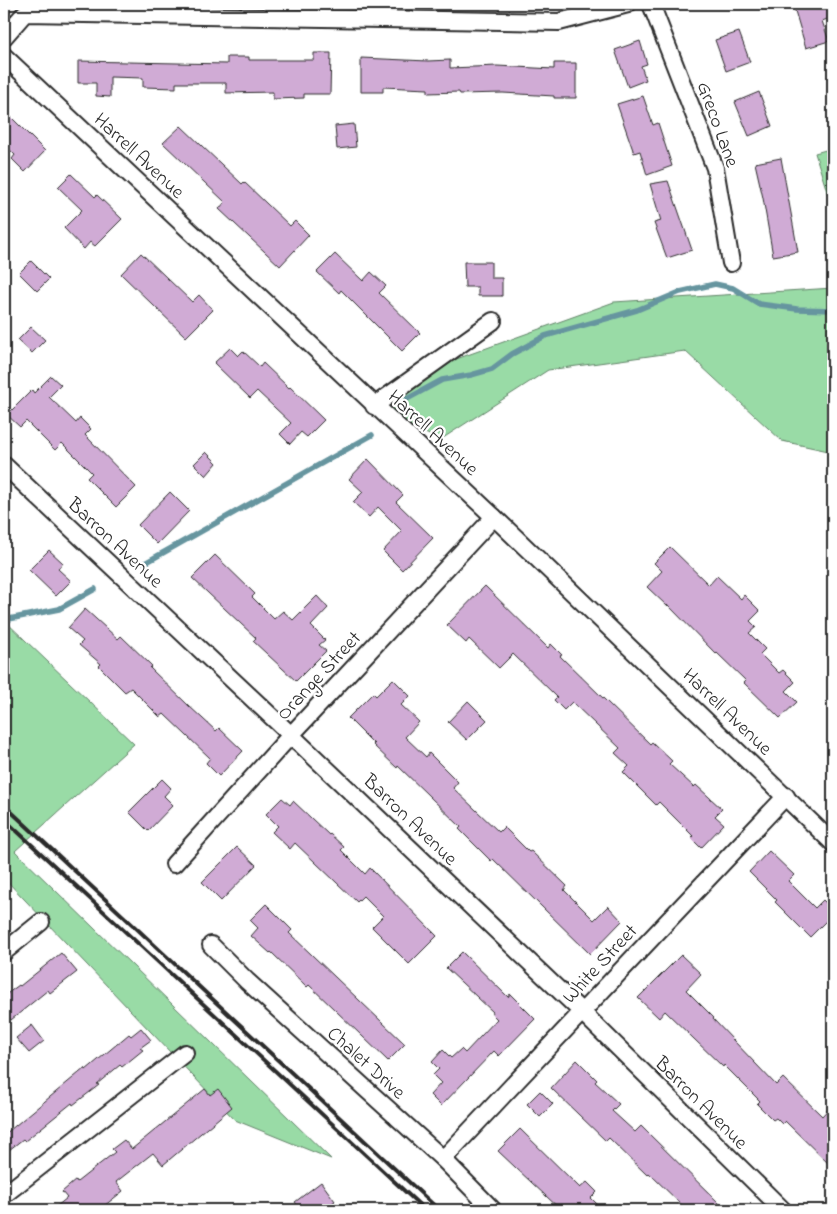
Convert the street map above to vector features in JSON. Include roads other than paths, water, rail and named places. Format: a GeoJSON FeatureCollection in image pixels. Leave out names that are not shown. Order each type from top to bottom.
{"type":"FeatureCollection","features":[{"type":"Feature","properties":{"kind":"street"},"geometry":{"type":"LineString","coordinates":[[4,37],[30,9],[559,22],[628,4]]}},
{"type":"Feature","properties":{"kind":"street","name":"Greco Lane"},"geometry":{"type":"LineString","coordinates":[[651,4],[715,168],[731,263]]}},
{"type":"Feature","properties":{"kind":"street","name":"Harrell Avenue"},"geometry":{"type":"LineString","coordinates":[[4,56],[494,517],[833,843]]}},
{"type":"Feature","properties":{"kind":"street"},"geometry":{"type":"LineString","coordinates":[[374,406],[493,320]]}},
{"type":"Feature","properties":{"kind":"street","name":"Barron Avenue"},"geometry":{"type":"LineString","coordinates":[[4,465],[582,1012],[783,1210]]}},
{"type":"Feature","properties":{"kind":"street","name":"Orange Street"},"geometry":{"type":"LineString","coordinates":[[174,864],[494,517]]}},
{"type":"Feature","properties":{"kind":"street","name":"White Street"},"geometry":{"type":"LineString","coordinates":[[443,1159],[786,796]]}},
{"type":"Feature","properties":{"kind":"street"},"geometry":{"type":"LineString","coordinates":[[4,952],[42,922]]}},
{"type":"Feature","properties":{"kind":"street","name":"Chalet Drive"},"geometry":{"type":"LineString","coordinates":[[212,945],[247,981],[443,1159],[494,1210]]}},
{"type":"Feature","properties":{"kind":"street"},"geometry":{"type":"LineString","coordinates":[[4,1195],[185,1052]]}},
{"type":"Feature","properties":{"kind":"waterway"},"geometry":{"type":"LineString","coordinates":[[407,399],[442,380],[492,369],[512,354],[545,336],[637,310],[680,292],[715,284],[733,288],[759,304],[797,309],[833,310]]}},
{"type":"Feature","properties":{"kind":"waterway"},"geometry":{"type":"LineString","coordinates":[[145,563],[372,435]]}},
{"type":"Feature","properties":{"kind":"waterway"},"geometry":{"type":"LineString","coordinates":[[4,620],[59,609],[95,589]]}},
{"type":"Feature","properties":{"kind":"railway"},"geometry":{"type":"LineString","coordinates":[[4,805],[439,1210]]}},
{"type":"Feature","properties":{"kind":"railway"},"geometry":{"type":"LineString","coordinates":[[4,819],[425,1210]]}}]}
